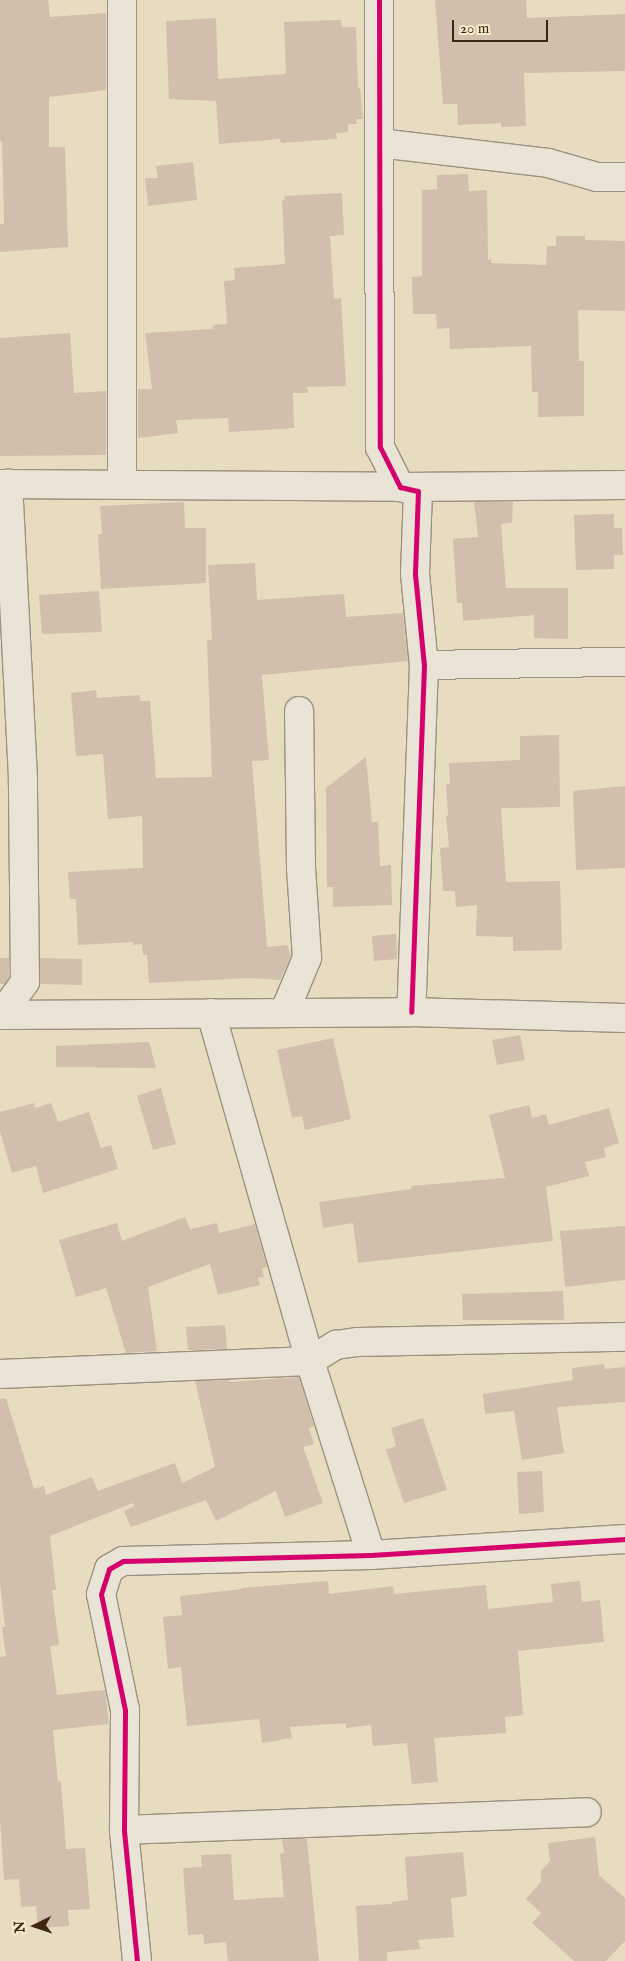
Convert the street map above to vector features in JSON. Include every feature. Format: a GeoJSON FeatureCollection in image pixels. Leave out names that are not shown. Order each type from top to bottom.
{"type":"FeatureCollection","features":[{"type":"Feature","properties":{"kind":"street"},"geometry":{"type":"LineString","coordinates":[[122,0],[122,484]]}},
{"type":"Feature","properties":{"kind":"street"},"geometry":{"type":"LineString","coordinates":[[379,0],[380,447],[400,487]]}},
{"type":"Feature","properties":{"kind":"street"},"geometry":{"type":"LineString","coordinates":[[379,143],[548,162],[597,177],[625,177]]}},
{"type":"Feature","properties":{"kind":"street"},"geometry":{"type":"LineString","coordinates":[[0,1015],[25,982],[23,778],[4,484],[400,487],[625,485]]}},
{"type":"Feature","properties":{"kind":"street"},"geometry":{"type":"LineString","coordinates":[[400,487],[418,491],[415,574],[424,665],[411,1012]]}},
{"type":"Feature","properties":{"kind":"street"},"geometry":{"type":"LineString","coordinates":[[424,665],[625,662]]}},
{"type":"Feature","properties":{"kind":"street"},"geometry":{"type":"LineString","coordinates":[[284,1013],[307,958],[301,867],[299,711]]}},
{"type":"Feature","properties":{"kind":"street"},"geometry":{"type":"LineString","coordinates":[[0,1015],[411,1012],[625,1018]]}},
{"type":"Feature","properties":{"kind":"street"},"geometry":{"type":"LineString","coordinates":[[211,1013],[310,1360],[371,1554]]}},
{"type":"Feature","properties":{"kind":"street"},"geometry":{"type":"LineString","coordinates":[[0,1374],[310,1360],[336,1345],[358,1342],[625,1337]]}},
{"type":"Feature","properties":{"kind":"street"},"geometry":{"type":"LineString","coordinates":[[137,1961],[124,1830],[125,1710],[101,1594],[109,1568],[123,1560],[371,1554],[625,1539]]}},
{"type":"Feature","properties":{"kind":"street"},"geometry":{"type":"LineString","coordinates":[[124,1830],[587,1812]]}},
{"type":"Feature","properties":{"kind":"building"},"geometry":{"type":"Polygon","coordinates":[[[0,0],[48,0],[50,17],[106,13],[106,90],[49,97],[49,147],[65,147],[68,247],[0,252],[0,224],[4,224],[4,218],[2,141],[0,141],[0,0]]]}},
{"type":"Feature","properties":{"kind":"building"},"geometry":{"type":"Polygon","coordinates":[[[435,0],[526,0],[527,18],[625,14],[625,71],[524,73],[526,126],[501,127],[501,123],[458,125],[457,104],[443,104],[435,0]]]}},
{"type":"Feature","properties":{"kind":"building"},"geometry":{"type":"Polygon","coordinates":[[[216,18],[218,79],[286,74],[284,22],[341,20],[342,27],[356,27],[358,88],[360,88],[363,119],[356,119],[357,124],[348,124],[348,132],[336,133],[337,139],[281,143],[280,139],[219,144],[216,101],[169,99],[166,21],[216,18]]]}},
{"type":"Feature","properties":{"kind":"building"},"geometry":{"type":"Polygon","coordinates":[[[193,162],[197,200],[148,206],[145,178],[158,178],[156,166],[193,162]]]}},
{"type":"Feature","properties":{"kind":"building"},"geometry":{"type":"Polygon","coordinates":[[[468,174],[469,191],[487,190],[488,260],[491,259],[491,263],[546,265],[547,246],[556,246],[556,236],[585,236],[585,240],[625,241],[625,311],[578,310],[579,361],[584,361],[584,416],[538,417],[538,392],[532,392],[531,346],[450,349],[449,328],[437,329],[436,314],[413,314],[412,277],[422,276],[422,190],[437,189],[437,175],[468,174]]]}},
{"type":"Feature","properties":{"kind":"building"},"geometry":{"type":"Polygon","coordinates":[[[342,193],[344,235],[330,236],[334,299],[341,298],[346,386],[307,387],[308,393],[293,393],[294,428],[229,432],[228,418],[176,420],[178,433],[138,438],[138,389],[152,389],[145,333],[213,329],[213,325],[227,324],[224,281],[235,280],[234,268],[285,264],[282,200],[285,200],[284,196],[342,193]]]}},
{"type":"Feature","properties":{"kind":"building"},"geometry":{"type":"Polygon","coordinates":[[[70,333],[74,393],[106,391],[106,455],[0,456],[0,338],[70,333]]]}},
{"type":"Feature","properties":{"kind":"building"},"geometry":{"type":"Polygon","coordinates":[[[184,502],[185,528],[206,528],[206,583],[101,589],[98,535],[102,534],[100,506],[184,502]]]}},
{"type":"Feature","properties":{"kind":"building"},"geometry":{"type":"Polygon","coordinates":[[[474,502],[513,502],[512,523],[501,524],[506,588],[568,588],[568,639],[534,638],[534,615],[463,621],[462,603],[457,603],[453,539],[478,537],[474,502]]]}},
{"type":"Feature","properties":{"kind":"building"},"geometry":{"type":"Polygon","coordinates":[[[614,514],[614,528],[622,528],[623,555],[614,555],[614,569],[576,570],[574,515],[614,514]]]}},
{"type":"Feature","properties":{"kind":"building"},"geometry":{"type":"Polygon","coordinates":[[[255,563],[257,600],[344,594],[346,617],[403,613],[408,661],[262,675],[269,760],[252,761],[267,947],[287,945],[291,956],[280,980],[250,978],[149,983],[147,955],[143,955],[142,944],[133,945],[133,942],[78,945],[76,899],[70,899],[68,872],[143,868],[142,816],[108,819],[103,754],[76,756],[71,693],[96,690],[97,698],[140,695],[140,701],[150,701],[156,778],[212,777],[207,640],[212,640],[208,565],[255,563]]]}},
{"type":"Feature","properties":{"kind":"building"},"geometry":{"type":"Polygon","coordinates":[[[99,591],[102,632],[42,634],[39,595],[99,591]]]}},
{"type":"Feature","properties":{"kind":"building"},"geometry":{"type":"Polygon","coordinates":[[[559,735],[560,807],[501,808],[506,882],[560,881],[562,950],[513,951],[513,937],[476,936],[477,905],[456,907],[455,891],[443,891],[440,848],[449,847],[446,816],[448,816],[446,784],[450,784],[449,763],[520,760],[520,736],[559,735]]]}},
{"type":"Feature","properties":{"kind":"building"},"geometry":{"type":"Polygon","coordinates":[[[366,757],[372,822],[378,822],[380,866],[391,865],[392,905],[333,907],[333,887],[327,887],[326,788],[366,757]]]}},
{"type":"Feature","properties":{"kind":"building"},"geometry":{"type":"Polygon","coordinates":[[[625,786],[625,868],[576,870],[573,791],[625,786]]]}},
{"type":"Feature","properties":{"kind":"building"},"geometry":{"type":"Polygon","coordinates":[[[396,934],[397,959],[374,961],[372,936],[396,934]]]}},
{"type":"Feature","properties":{"kind":"building"},"geometry":{"type":"Polygon","coordinates":[[[0,958],[9,958],[9,977],[5,984],[0,984],[0,958]]]}},
{"type":"Feature","properties":{"kind":"building"},"geometry":{"type":"Polygon","coordinates":[[[40,958],[82,959],[82,985],[40,984],[40,958]]]}},
{"type":"Feature","properties":{"kind":"building"},"geometry":{"type":"Polygon","coordinates":[[[520,1035],[525,1060],[497,1065],[492,1040],[520,1035]]]}},
{"type":"Feature","properties":{"kind":"building"},"geometry":{"type":"Polygon","coordinates":[[[333,1038],[351,1119],[305,1130],[302,1116],[292,1118],[277,1050],[333,1038]]]}},
{"type":"Feature","properties":{"kind":"building"},"geometry":{"type":"Polygon","coordinates":[[[149,1042],[156,1068],[56,1067],[56,1046],[149,1042]]]}},
{"type":"Feature","properties":{"kind":"building"},"geometry":{"type":"Polygon","coordinates":[[[161,1088],[176,1144],[153,1150],[137,1096],[161,1088]]]}},
{"type":"Feature","properties":{"kind":"building"},"geometry":{"type":"Polygon","coordinates":[[[34,1103],[35,1108],[51,1103],[58,1122],[89,1112],[101,1148],[111,1145],[118,1169],[43,1193],[36,1166],[12,1173],[0,1131],[0,1112],[34,1103]]]}},
{"type":"Feature","properties":{"kind":"building"},"geometry":{"type":"Polygon","coordinates":[[[529,1105],[532,1118],[546,1114],[549,1125],[609,1108],[619,1143],[604,1148],[606,1157],[585,1162],[589,1176],[546,1187],[553,1241],[358,1263],[353,1223],[323,1228],[319,1202],[411,1189],[411,1186],[505,1178],[489,1115],[529,1105]]]}},
{"type":"Feature","properties":{"kind":"building"},"geometry":{"type":"Polygon","coordinates":[[[185,1217],[190,1229],[217,1223],[219,1233],[255,1224],[267,1267],[262,1268],[264,1277],[258,1278],[260,1285],[218,1295],[210,1264],[148,1287],[157,1351],[126,1353],[106,1288],[76,1297],[59,1240],[117,1223],[122,1241],[185,1217]]]}},
{"type":"Feature","properties":{"kind":"building"},"geometry":{"type":"Polygon","coordinates":[[[625,1226],[625,1280],[565,1287],[560,1231],[625,1226]]]}},
{"type":"Feature","properties":{"kind":"building"},"geometry":{"type":"Polygon","coordinates":[[[563,1291],[564,1320],[463,1320],[462,1294],[563,1291]]]}},
{"type":"Feature","properties":{"kind":"building"},"geometry":{"type":"Polygon","coordinates":[[[225,1325],[227,1349],[188,1350],[186,1327],[225,1325]]]}},
{"type":"Feature","properties":{"kind":"building"},"geometry":{"type":"Polygon","coordinates":[[[604,1364],[605,1369],[625,1367],[625,1402],[557,1407],[564,1453],[522,1460],[514,1411],[485,1414],[483,1394],[573,1380],[572,1368],[604,1364]]]}},
{"type":"Feature","properties":{"kind":"building"},"geometry":{"type":"Polygon","coordinates":[[[299,1377],[314,1426],[309,1428],[314,1444],[303,1447],[323,1503],[285,1517],[276,1491],[216,1521],[206,1500],[131,1527],[124,1511],[134,1506],[133,1503],[50,1536],[56,1590],[52,1590],[59,1645],[50,1646],[57,1695],[105,1690],[109,1724],[53,1730],[58,1782],[61,1781],[66,1849],[85,1848],[90,1909],[68,1910],[69,1926],[38,1928],[36,1906],[21,1907],[19,1879],[4,1880],[0,1818],[0,1657],[6,1656],[2,1627],[5,1627],[0,1583],[0,1399],[6,1398],[34,1489],[44,1486],[46,1495],[92,1477],[98,1491],[175,1463],[182,1483],[215,1467],[195,1381],[229,1380],[229,1382],[299,1377]]]}},
{"type":"Feature","properties":{"kind":"building"},"geometry":{"type":"Polygon","coordinates":[[[423,1418],[447,1490],[404,1503],[386,1450],[396,1446],[391,1428],[423,1418]]]}},
{"type":"Feature","properties":{"kind":"building"},"geometry":{"type":"Polygon","coordinates":[[[542,1471],[544,1512],[519,1514],[517,1472],[542,1471]]]}},
{"type":"Feature","properties":{"kind":"building"},"geometry":{"type":"Polygon","coordinates":[[[328,1581],[329,1594],[393,1586],[394,1594],[486,1585],[488,1609],[553,1602],[551,1584],[580,1581],[582,1602],[600,1600],[604,1642],[518,1651],[523,1715],[505,1717],[506,1733],[434,1738],[438,1782],[412,1784],[407,1743],[373,1746],[371,1725],[346,1728],[346,1723],[290,1727],[292,1738],[262,1743],[259,1719],[187,1726],[181,1667],[168,1669],[163,1617],[182,1615],[180,1596],[242,1588],[328,1581]]]}},
{"type":"Feature","properties":{"kind":"building"},"geometry":{"type":"Polygon","coordinates":[[[595,1837],[599,1875],[625,1898],[625,1941],[606,1961],[574,1961],[532,1923],[541,1913],[526,1899],[541,1882],[541,1871],[550,1861],[548,1843],[595,1837]]]}},
{"type":"Feature","properties":{"kind":"building"},"geometry":{"type":"Polygon","coordinates":[[[282,1839],[307,1839],[319,1961],[228,1961],[226,1942],[204,1944],[203,1934],[188,1935],[183,1868],[202,1867],[201,1855],[231,1854],[234,1900],[284,1897],[280,1854],[284,1853],[282,1839]]]}},
{"type":"Feature","properties":{"kind":"building"},"geometry":{"type":"Polygon","coordinates":[[[463,1852],[467,1896],[451,1898],[454,1937],[418,1940],[420,1949],[387,1952],[387,1961],[359,1961],[356,1906],[392,1904],[392,1902],[408,1900],[405,1857],[463,1852]]]}},
{"type":"Feature","properties":{"kind":"cycle path"},"geometry":{"type":"LineString","coordinates":[[379,0],[380,447],[400,487],[418,491],[415,574],[424,665],[411,1012]]}},
{"type":"Feature","properties":{"kind":"cycle path"},"geometry":{"type":"LineString","coordinates":[[137,1961],[124,1830],[125,1710],[101,1594],[109,1569],[123,1561],[371,1555],[625,1539]]}}]}
